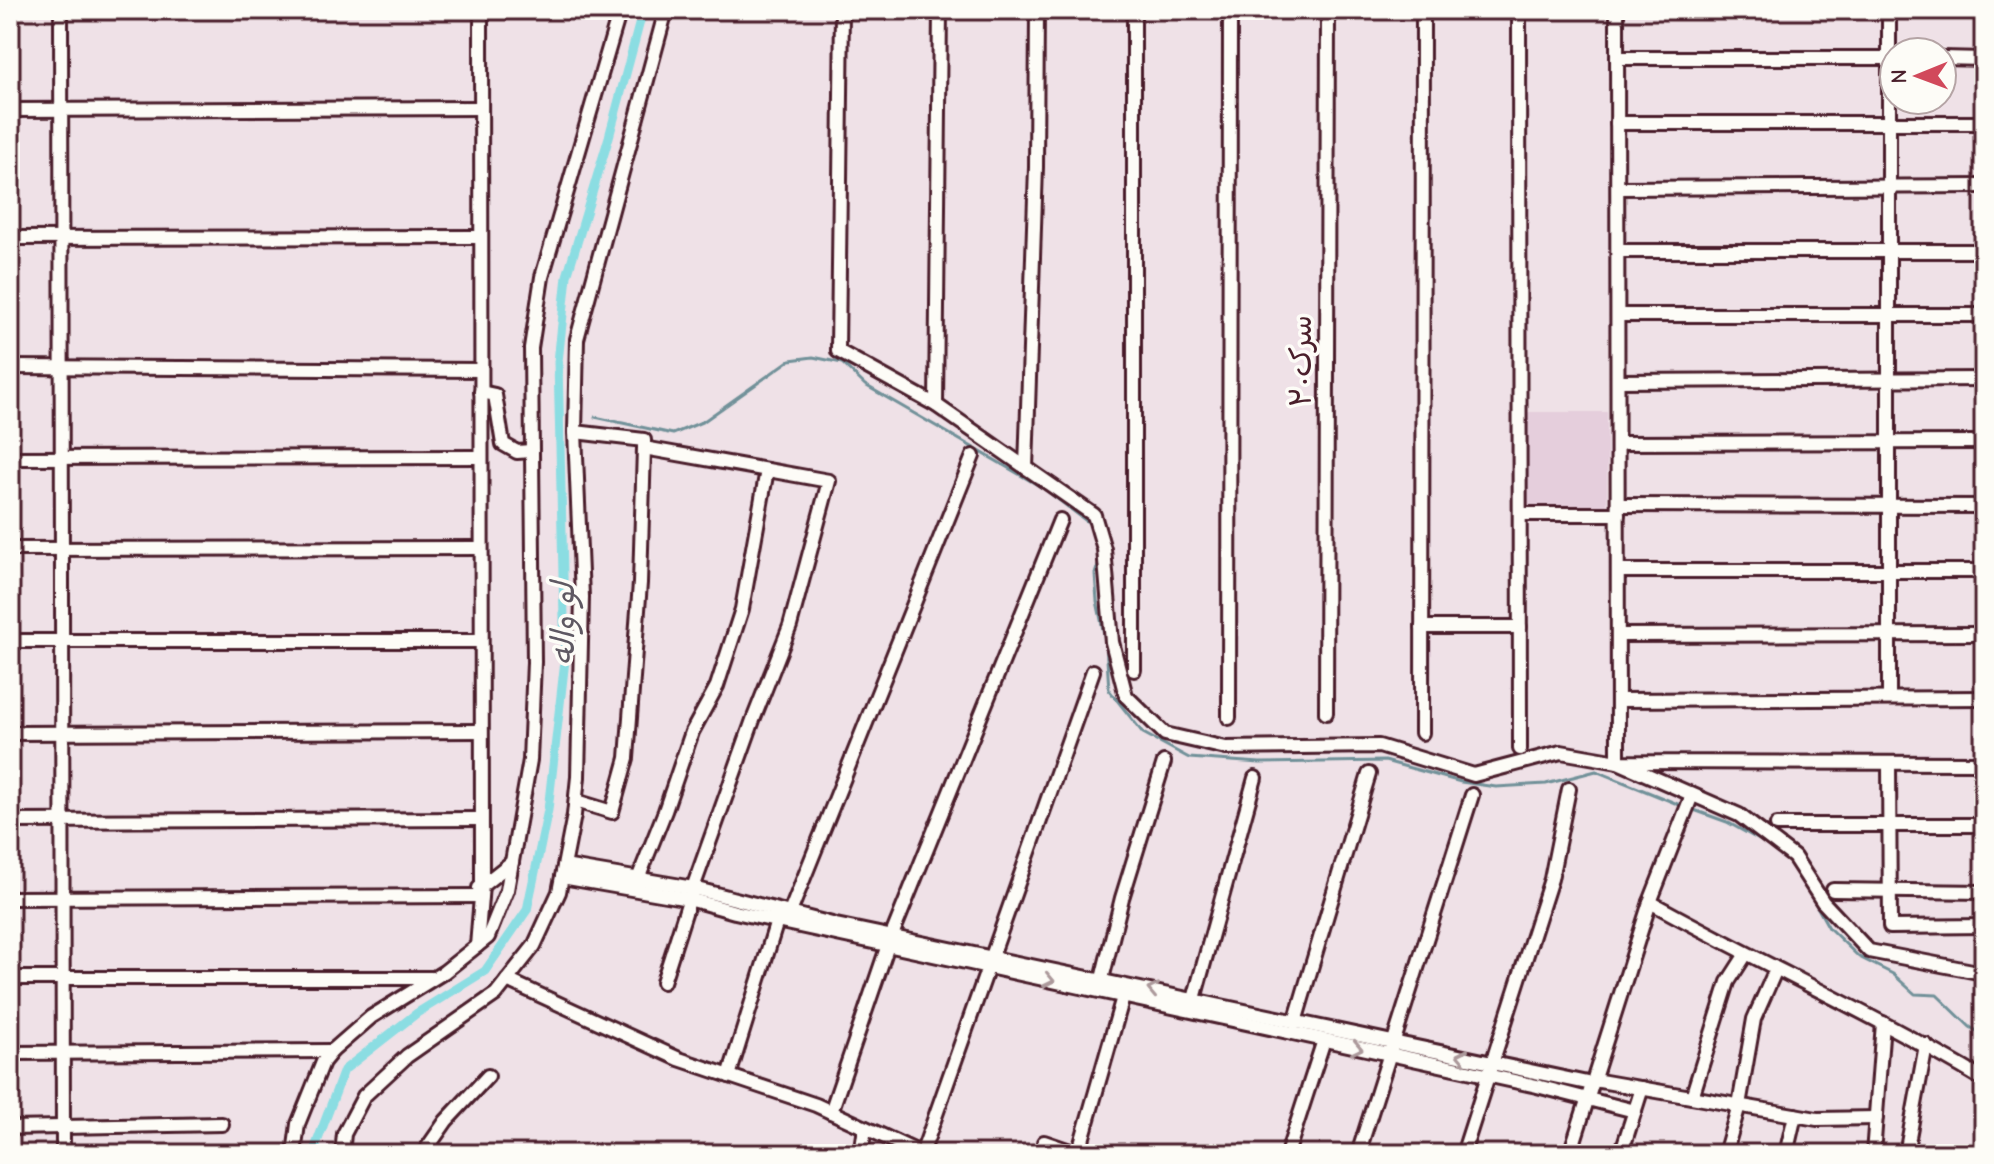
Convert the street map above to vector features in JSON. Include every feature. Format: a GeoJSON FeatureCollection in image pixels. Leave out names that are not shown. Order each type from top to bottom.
{"type":"FeatureCollection","features":[{"type":"Feature","properties":{"kind":"street"},"geometry":{"type":"LineString","coordinates":[[61,10],[63,1154]]}},
{"type":"Feature","properties":{"kind":"street"},"geometry":{"type":"LineString","coordinates":[[477,946],[481,819],[481,10]]}},
{"type":"Feature","properties":{"kind":"street"},"geometry":{"type":"LineString","coordinates":[[294,1154],[298,1124],[323,1062],[371,1017],[434,978],[488,937],[507,890],[530,760],[534,662],[531,348],[542,277],[620,10]]}},
{"type":"Feature","properties":{"kind":"street"},"geometry":{"type":"LineString","coordinates":[[342,1154],[344,1134],[364,1096],[407,1056],[496,994],[534,946],[559,892],[576,801],[582,597],[575,432],[577,339],[666,10]]}},
{"type":"Feature","properties":{"kind":"street"},"geometry":{"type":"LineString","coordinates":[[842,10],[838,351],[936,405],[1094,515],[1104,549],[1112,642],[1126,696],[1165,734],[1226,748],[1379,746],[1474,775],[1561,752],[1618,762],[1984,763]]}},
{"type":"Feature","properties":{"kind":"street"},"geometry":{"type":"LineString","coordinates":[[936,405],[940,10]]}},
{"type":"Feature","properties":{"kind":"street"},"geometry":{"type":"LineString","coordinates":[[1026,468],[1036,167],[1037,10]]}},
{"type":"Feature","properties":{"kind":"street"},"geometry":{"type":"LineString","coordinates":[[1134,10],[1134,670]]}},
{"type":"Feature","properties":{"kind":"street"},"geometry":{"type":"LineString","coordinates":[[1229,718],[1230,10]]}},
{"type":"Feature","properties":{"kind":"street","name":"سرک۲۰"},"geometry":{"type":"LineString","coordinates":[[1326,713],[1328,10]]}},
{"type":"Feature","properties":{"kind":"street"},"geometry":{"type":"LineString","coordinates":[[1422,733],[1423,10]]}},
{"type":"Feature","properties":{"kind":"street"},"geometry":{"type":"LineString","coordinates":[[1519,10],[1520,749]]}},
{"type":"Feature","properties":{"kind":"street"},"geometry":{"type":"LineString","coordinates":[[1617,10],[1618,762]]}},
{"type":"Feature","properties":{"kind":"street"},"geometry":{"type":"LineString","coordinates":[[1889,10],[1890,36]]}},
{"type":"Feature","properties":{"kind":"street"},"geometry":{"type":"LineString","coordinates":[[1617,58],[1878,58]]}},
{"type":"Feature","properties":{"kind":"street"},"geometry":{"type":"LineString","coordinates":[[1958,58],[1984,59]]}},
{"type":"Feature","properties":{"kind":"street"},"geometry":{"type":"LineString","coordinates":[[10,110],[481,108]]}},
{"type":"Feature","properties":{"kind":"street"},"geometry":{"type":"LineString","coordinates":[[1889,116],[1889,698]]}},
{"type":"Feature","properties":{"kind":"street"},"geometry":{"type":"LineString","coordinates":[[1617,123],[1984,123]]}},
{"type":"Feature","properties":{"kind":"street"},"geometry":{"type":"LineString","coordinates":[[1618,188],[1984,186]]}},
{"type":"Feature","properties":{"kind":"street"},"geometry":{"type":"LineString","coordinates":[[10,238],[481,237]]}},
{"type":"Feature","properties":{"kind":"street"},"geometry":{"type":"LineString","coordinates":[[1618,251],[1984,251]]}},
{"type":"Feature","properties":{"kind":"street"},"geometry":{"type":"LineString","coordinates":[[1618,315],[1984,315]]}},
{"type":"Feature","properties":{"kind":"street"},"geometry":{"type":"LineString","coordinates":[[10,367],[481,370]]}},
{"type":"Feature","properties":{"kind":"street"},"geometry":{"type":"LineString","coordinates":[[1618,381],[1984,379]]}},
{"type":"Feature","properties":{"kind":"street"},"geometry":{"type":"LineString","coordinates":[[481,392],[495,395],[503,444],[517,452],[531,451]]}},
{"type":"Feature","properties":{"kind":"street"},"geometry":{"type":"LineString","coordinates":[[575,432],[644,440],[640,583],[627,758],[612,812],[576,801]]}},
{"type":"Feature","properties":{"kind":"street"},"geometry":{"type":"LineString","coordinates":[[1618,443],[1984,442]]}},
{"type":"Feature","properties":{"kind":"street"},"geometry":{"type":"LineString","coordinates":[[644,448],[829,481],[790,626],[753,720],[663,982]]}},
{"type":"Feature","properties":{"kind":"street"},"geometry":{"type":"LineString","coordinates":[[729,1076],[784,919],[973,456]]}},
{"type":"Feature","properties":{"kind":"street"},"geometry":{"type":"LineString","coordinates":[[10,458],[481,457]]}},
{"type":"Feature","properties":{"kind":"street"},"geometry":{"type":"LineString","coordinates":[[638,879],[692,732],[717,686],[742,609],[767,470]]}},
{"type":"Feature","properties":{"kind":"street"},"geometry":{"type":"LineString","coordinates":[[1520,514],[1984,506]]}},
{"type":"Feature","properties":{"kind":"street"},"geometry":{"type":"LineString","coordinates":[[831,1112],[891,940],[1060,520]]}},
{"type":"Feature","properties":{"kind":"street"},"geometry":{"type":"LineString","coordinates":[[10,549],[481,548]]}},
{"type":"Feature","properties":{"kind":"street"},"geometry":{"type":"LineString","coordinates":[[1618,571],[1984,571]]}},
{"type":"Feature","properties":{"kind":"street"},"geometry":{"type":"LineString","coordinates":[[1422,627],[1520,627]]}},
{"type":"Feature","properties":{"kind":"street"},"geometry":{"type":"LineString","coordinates":[[1618,635],[1984,634]]}},
{"type":"Feature","properties":{"kind":"street"},"geometry":{"type":"LineString","coordinates":[[10,641],[481,641]]}},
{"type":"Feature","properties":{"kind":"street"},"geometry":{"type":"LineString","coordinates":[[507,980],[679,1059],[831,1112],[922,1154],[1093,671]]}},
{"type":"Feature","properties":{"kind":"street"},"geometry":{"type":"LineString","coordinates":[[1618,700],[1984,698]]}},
{"type":"Feature","properties":{"kind":"street"},"geometry":{"type":"LineString","coordinates":[[10,733],[481,731]]}},
{"type":"Feature","properties":{"kind":"street"},"geometry":{"type":"LineString","coordinates":[[1102,979],[1122,898],[1164,762]]}},
{"type":"Feature","properties":{"kind":"street"},"geometry":{"type":"LineString","coordinates":[[1618,762],[1739,815],[1794,857],[1823,902],[1869,951],[1983,973],[1984,970]]}},
{"type":"Feature","properties":{"kind":"street"},"geometry":{"type":"LineString","coordinates":[[1889,763],[1890,927],[1984,926]]}},
{"type":"Feature","properties":{"kind":"street"},"geometry":{"type":"LineString","coordinates":[[1295,1022],[1369,774]]}},
{"type":"Feature","properties":{"kind":"street"},"geometry":{"type":"LineString","coordinates":[[1194,999],[1255,778]]}},
{"type":"Feature","properties":{"kind":"street"},"geometry":{"type":"LineString","coordinates":[[1463,1154],[1551,879],[1569,789]]}},
{"type":"Feature","properties":{"kind":"street"},"geometry":{"type":"LineString","coordinates":[[1358,1154],[1472,795]]}},
{"type":"Feature","properties":{"kind":"street"},"geometry":{"type":"LineString","coordinates":[[1570,1154],[1650,902],[1692,795]]}},
{"type":"Feature","properties":{"kind":"street"},"geometry":{"type":"LineString","coordinates":[[10,821],[481,819]]}},
{"type":"Feature","properties":{"kind":"street"},"geometry":{"type":"LineString","coordinates":[[1777,825],[1984,825]]}},
{"type":"Feature","properties":{"kind":"street"},"geometry":{"type":"LineString","coordinates":[[10,898],[478,893],[512,862]]}},
{"type":"Feature","properties":{"kind":"street"},"geometry":{"type":"LineString","coordinates":[[563,871],[638,879],[784,919],[990,962],[1123,997],[1324,1040],[1492,1063],[1817,1119],[1876,1118]]}},
{"type":"Feature","properties":{"kind":"street"},"geometry":{"type":"LineString","coordinates":[[563,871],[691,894]]}},
{"type":"Feature","properties":{"kind":"street"},"geometry":{"type":"LineString","coordinates":[[1833,890],[1984,892]]}},
{"type":"Feature","properties":{"kind":"street"},"geometry":{"type":"LineString","coordinates":[[1650,902],[1926,1045],[1984,1080]]}},
{"type":"Feature","properties":{"kind":"street"},"geometry":{"type":"LineString","coordinates":[[1692,1097],[1728,982],[1746,954]]}},
{"type":"Feature","properties":{"kind":"street"},"geometry":{"type":"LineString","coordinates":[[990,962],[1102,979],[1295,1022],[1487,1076],[1635,1111]]}},
{"type":"Feature","properties":{"kind":"street"},"geometry":{"type":"LineString","coordinates":[[1725,1154],[1739,1105],[1754,1019],[1776,969]]}},
{"type":"Feature","properties":{"kind":"street"},"geometry":{"type":"LineString","coordinates":[[10,978],[434,978]]}},
{"type":"Feature","properties":{"kind":"street"},"geometry":{"type":"LineString","coordinates":[[1044,1142],[1060,1151],[1078,1154],[1123,997]]}},
{"type":"Feature","properties":{"kind":"street"},"geometry":{"type":"LineString","coordinates":[[1873,1154],[1883,1023]]}},
{"type":"Feature","properties":{"kind":"street"},"geometry":{"type":"LineString","coordinates":[[1287,1154],[1324,1040]]}},
{"type":"Feature","properties":{"kind":"street"},"geometry":{"type":"LineString","coordinates":[[1906,1154],[1926,1045]]}},
{"type":"Feature","properties":{"kind":"street"},"geometry":{"type":"LineString","coordinates":[[10,1053],[332,1051]]}},
{"type":"Feature","properties":{"kind":"street"},"geometry":{"type":"LineString","coordinates":[[423,1154],[446,1121],[488,1076]]}},
{"type":"Feature","properties":{"kind":"street"},"geometry":{"type":"LineString","coordinates":[[1621,1154],[1642,1088]]}},
{"type":"Feature","properties":{"kind":"street"},"geometry":{"type":"LineString","coordinates":[[1786,1154],[1795,1115]]}},
{"type":"Feature","properties":{"kind":"street"},"geometry":{"type":"LineString","coordinates":[[10,1128],[222,1124]]}},
{"type":"Feature","properties":{"kind":"street"},"geometry":{"type":"LineString","coordinates":[[861,1154],[865,1128]]}},
{"type":"Feature","properties":{"kind":"shaded area"},"geometry":{"type":"Polygon","coordinates":[[[1527,412],[1607,412],[1607,507],[1527,507],[1527,412]]]}},
{"type":"Feature","properties":{"kind":"waterway","name":"لو واله"},"geometry":{"type":"LineString","coordinates":[[317,1154],[316,1145],[344,1070],[417,1013],[485,971],[527,910],[548,810],[565,660],[558,362],[567,276],[643,10]]}},
{"type":"Feature","properties":{"kind":"waterway"},"geometry":{"type":"LineString","coordinates":[[595,417],[673,434],[704,421],[790,360],[813,357],[842,363],[865,385],[1043,488],[1093,526]]}},
{"type":"Feature","properties":{"kind":"waterway"},"geometry":{"type":"LineString","coordinates":[[1099,562],[1095,574],[1097,601],[1106,644],[1109,690],[1143,733],[1189,758],[1260,763],[1385,761],[1461,782],[1496,787],[1546,784],[1596,771],[1680,805]]}},
{"type":"Feature","properties":{"kind":"waterway"},"geometry":{"type":"LineString","coordinates":[[1694,810],[1727,822],[1770,846]]}},
{"type":"Feature","properties":{"kind":"waterway"},"geometry":{"type":"LineString","coordinates":[[1800,876],[1829,928],[1859,957],[1893,974],[1915,994],[1937,995],[1970,1027],[1984,1035]]}}]}
